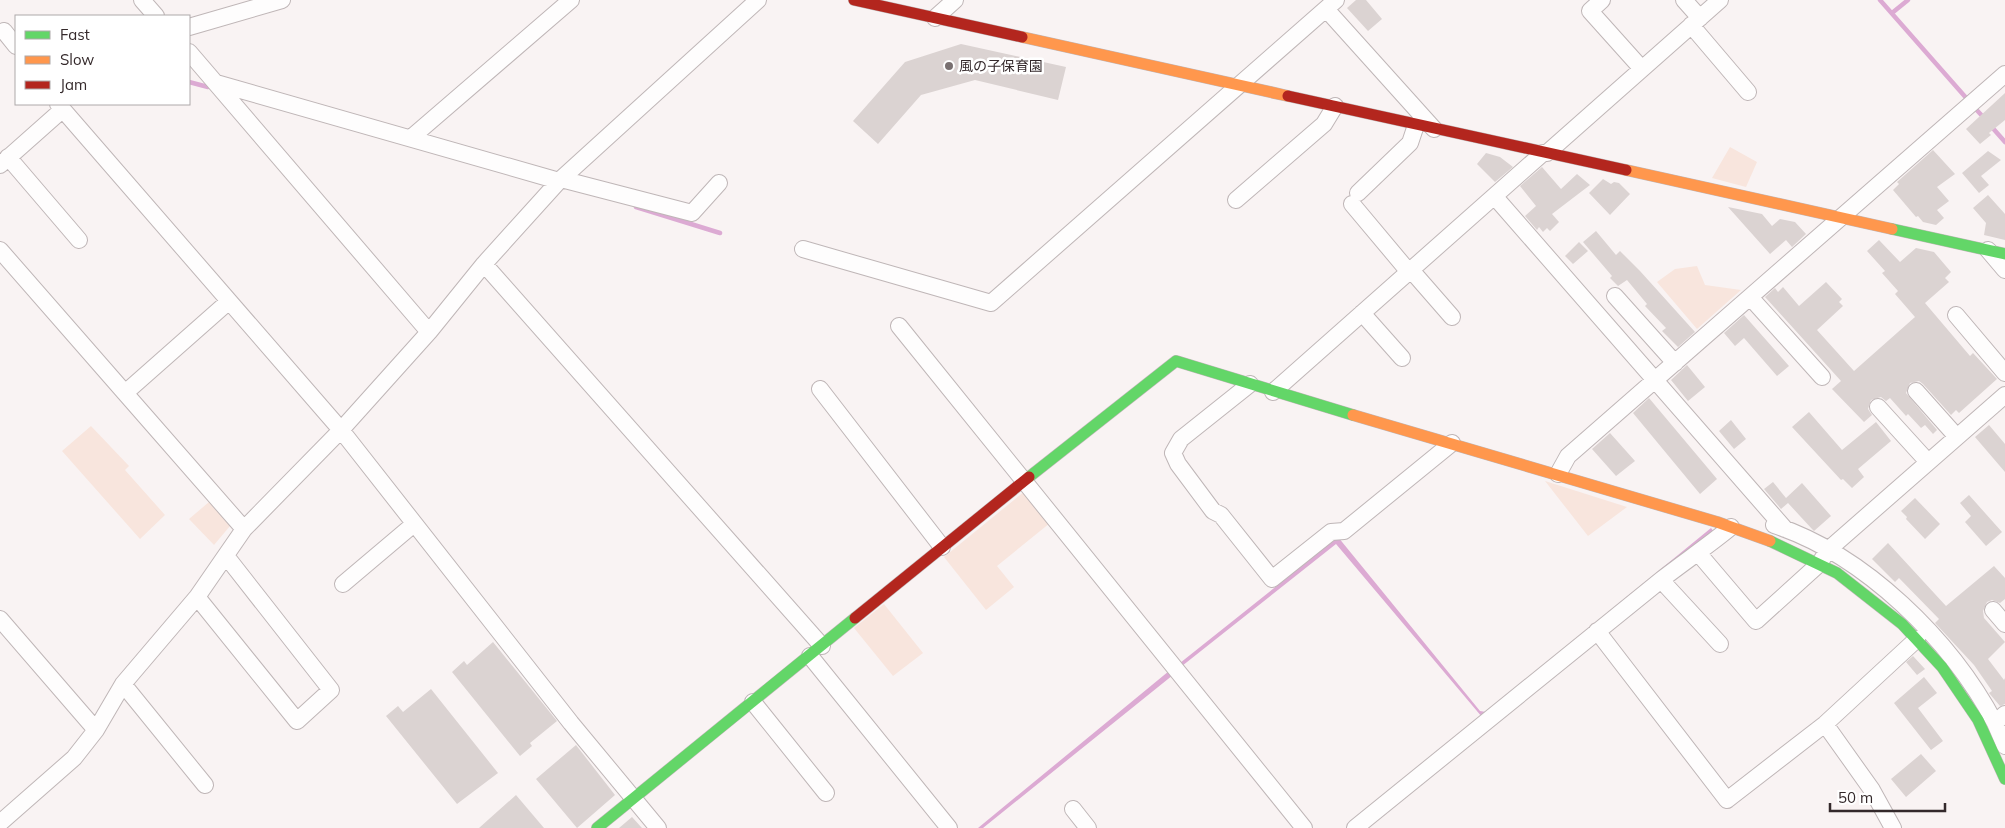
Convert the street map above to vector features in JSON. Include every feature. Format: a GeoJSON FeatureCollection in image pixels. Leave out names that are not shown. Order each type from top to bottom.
{"type":"FeatureCollection","features":[{"type":"Feature","properties":{"kind":"street"},"geometry":{"type":"LineString","coordinates":[[142,0],[155,15]]}},
{"type":"Feature","properties":{"kind":"street"},"geometry":{"type":"LineString","coordinates":[[190,27],[282,0]]}},
{"type":"Feature","properties":{"kind":"street"},"geometry":{"type":"LineString","coordinates":[[412,137],[571,0]]}},
{"type":"Feature","properties":{"kind":"street"},"geometry":{"type":"LineString","coordinates":[[0,823],[74,758],[96,730],[123,684],[197,597],[244,529],[342,430],[430,332],[484,264],[560,180],[758,0]]}},
{"type":"Feature","properties":{"kind":"street"},"geometry":{"type":"LineString","coordinates":[[854,0],[2005,254]]}},
{"type":"Feature","properties":{"kind":"street"},"geometry":{"type":"LineString","coordinates":[[935,18],[956,0]]}},
{"type":"Feature","properties":{"kind":"street"},"geometry":{"type":"LineString","coordinates":[[1602,0],[1590,11],[1642,69]]}},
{"type":"Feature","properties":{"kind":"street"},"geometry":{"type":"LineString","coordinates":[[1684,0],[1695,22],[1748,92]]}},
{"type":"Feature","properties":{"kind":"street"},"geometry":{"type":"LineString","coordinates":[[1273,392],[1720,0]]}},
{"type":"Feature","properties":{"kind":"street"},"geometry":{"type":"LineString","coordinates":[[803,249],[991,303],[1330,4],[1434,129]]}},
{"type":"Feature","properties":{"kind":"street"},"geometry":{"type":"LineString","coordinates":[[7,31],[15,44]]}},
{"type":"Feature","properties":{"kind":"street"},"geometry":{"type":"LineString","coordinates":[[190,53],[430,332]]}},
{"type":"Feature","properties":{"kind":"street"},"geometry":{"type":"LineString","coordinates":[[1558,474],[1568,456],[2005,74]]}},
{"type":"Feature","properties":{"kind":"street"},"geometry":{"type":"LineString","coordinates":[[216,83],[560,180],[692,213],[719,183]]}},
{"type":"Feature","properties":{"kind":"street"},"geometry":{"type":"LineString","coordinates":[[1236,200],[1324,124],[1335,106]]}},
{"type":"Feature","properties":{"kind":"street"},"geometry":{"type":"LineString","coordinates":[[79,240],[4,161],[60,107],[228,302],[342,430],[571,723],[658,828]]}},
{"type":"Feature","properties":{"kind":"street"},"geometry":{"type":"LineString","coordinates":[[1416,125],[1410,143],[1355,198],[1410,271],[1452,317]]}},
{"type":"Feature","properties":{"kind":"street"},"geometry":{"type":"LineString","coordinates":[[1495,197],[1785,529],[1823,557],[1837,573],[1902,624],[1917,639],[1942,668],[1978,720],[2005,779]]}},
{"type":"Feature","properties":{"kind":"street"},"geometry":{"type":"LineString","coordinates":[[0,250],[244,529]]}},
{"type":"Feature","properties":{"kind":"street"},"geometry":{"type":"LineString","coordinates":[[1988,250],[2005,270]]}},
{"type":"Feature","properties":{"kind":"street"},"geometry":{"type":"LineString","coordinates":[[484,264],[816,651],[949,828]]}},
{"type":"Feature","properties":{"kind":"street"},"geometry":{"type":"LineString","coordinates":[[1615,296],[1675,362]]}},
{"type":"Feature","properties":{"kind":"street"},"geometry":{"type":"LineString","coordinates":[[1750,297],[1822,377]]}},
{"type":"Feature","properties":{"kind":"street"},"geometry":{"type":"LineString","coordinates":[[126,393],[228,302]]}},
{"type":"Feature","properties":{"kind":"street"},"geometry":{"type":"LineString","coordinates":[[1362,313],[1402,358]]}},
{"type":"Feature","properties":{"kind":"street"},"geometry":{"type":"LineString","coordinates":[[1956,315],[2005,373]]}},
{"type":"Feature","properties":{"kind":"street"},"geometry":{"type":"LineString","coordinates":[[899,326],[1304,828]]}},
{"type":"Feature","properties":{"kind":"street"},"geometry":{"type":"LineString","coordinates":[[597,828],[1024,481],[1176,361],[1273,392],[1558,474],[1758,535],[1823,557],[1881,586],[1929,630],[2000,719],[2005,746]]}},
{"type":"Feature","properties":{"kind":"street"},"geometry":{"type":"LineString","coordinates":[[1250,384],[1181,439],[1173,453],[1178,464],[1214,511],[1221,515],[1272,579],[1331,532],[1344,531],[1452,443]]}},
{"type":"Feature","properties":{"kind":"street"},"geometry":{"type":"LineString","coordinates":[[820,389],[942,548]]}},
{"type":"Feature","properties":{"kind":"street"},"geometry":{"type":"LineString","coordinates":[[1916,391],[1956,437]]}},
{"type":"Feature","properties":{"kind":"street"},"geometry":{"type":"LineString","coordinates":[[1699,554],[1756,620],[1928,462],[2005,395]]}},
{"type":"Feature","properties":{"kind":"street"},"geometry":{"type":"LineString","coordinates":[[1878,407],[1928,462]]}},
{"type":"Feature","properties":{"kind":"street"},"geometry":{"type":"LineString","coordinates":[[343,584],[414,524]]}},
{"type":"Feature","properties":{"kind":"street"},"geometry":{"type":"LineString","coordinates":[[1758,535],[1768,526],[1785,529]]}},
{"type":"Feature","properties":{"kind":"street"},"geometry":{"type":"LineString","coordinates":[[1355,828],[1661,580],[1690,557],[1699,554],[1731,527]]}},
{"type":"Feature","properties":{"kind":"street"},"geometry":{"type":"LineString","coordinates":[[197,597],[297,721],[330,690],[226,556]]}},
{"type":"Feature","properties":{"kind":"street"},"geometry":{"type":"LineString","coordinates":[[1661,580],[1720,644]]}},
{"type":"Feature","properties":{"kind":"street"},"geometry":{"type":"LineString","coordinates":[[1992,610],[2005,624]]}},
{"type":"Feature","properties":{"kind":"street"},"geometry":{"type":"LineString","coordinates":[[0,620],[96,730]]}},
{"type":"Feature","properties":{"kind":"street"},"geometry":{"type":"LineString","coordinates":[[1598,631],[1727,800],[1824,724],[1917,639]]}},
{"type":"Feature","properties":{"kind":"street"},"geometry":{"type":"LineString","coordinates":[[123,684],[205,784]]}},
{"type":"Feature","properties":{"kind":"street"},"geometry":{"type":"LineString","coordinates":[[753,702],[826,793]]}},
{"type":"Feature","properties":{"kind":"street"},"geometry":{"type":"LineString","coordinates":[[1824,724],[1872,790],[1893,828]]}},
{"type":"Feature","properties":{"kind":"street"},"geometry":{"type":"LineString","coordinates":[[1073,810],[1088,828]]}},
{"type":"Feature","properties":{"kind":"shaded area"},"geometry":{"type":"Polygon","coordinates":[[[1730,147],[1757,162],[1746,187],[1712,178],[1730,147]]]}},
{"type":"Feature","properties":{"kind":"shaded area"},"geometry":{"type":"Polygon","coordinates":[[[1697,266],[1705,285],[1741,290],[1697,329],[1657,282],[1675,269],[1697,266]]]}},
{"type":"Feature","properties":{"kind":"shaded area"},"geometry":{"type":"Polygon","coordinates":[[[91,426],[129,466],[125,470],[165,515],[140,539],[62,451],[91,426]]]}},
{"type":"Feature","properties":{"kind":"shaded area"},"geometry":{"type":"Polygon","coordinates":[[[1545,481],[1627,507],[1588,536],[1545,481]]]}},
{"type":"Feature","properties":{"kind":"shaded area"},"geometry":{"type":"Polygon","coordinates":[[[1025,491],[1050,523],[997,566],[1014,587],[986,610],[944,557],[1025,491]]]}},
{"type":"Feature","properties":{"kind":"shaded area"},"geometry":{"type":"Polygon","coordinates":[[[209,502],[230,526],[214,545],[189,519],[209,502]]]}},
{"type":"Feature","properties":{"kind":"shaded area"},"geometry":{"type":"Polygon","coordinates":[[[1711,528],[1714,532],[1482,717],[1336,544],[1182,666],[1180,663],[1338,537],[1480,711],[1486,712],[1711,528]]]}},
{"type":"Feature","properties":{"kind":"shaded area"},"geometry":{"type":"Polygon","coordinates":[[[884,604],[923,653],[893,676],[854,628],[884,604]]]}},
{"type":"Feature","properties":{"kind":"shaded area"},"geometry":{"type":"Polygon","coordinates":[[[1169,671],[1173,675],[983,828],[978,828],[1169,671]]]}},
{"type":"Feature","properties":{"kind":"building"},"geometry":{"type":"Polygon","coordinates":[[[1356,0],[1366,0],[1382,19],[1368,31],[1347,8],[1356,0]]]}},
{"type":"Feature","properties":{"kind":"building"},"geometry":{"type":"Polygon","coordinates":[[[961,44],[1066,67],[1058,100],[975,80],[921,95],[878,144],[853,121],[905,62],[961,44]]]}},
{"type":"Feature","properties":{"kind":"building"},"geometry":{"type":"Polygon","coordinates":[[[2005,93],[2005,120],[1989,133],[1991,135],[1980,144],[1966,129],[2005,93]]]}},
{"type":"Feature","properties":{"kind":"building"},"geometry":{"type":"Polygon","coordinates":[[[1933,150],[1955,174],[1937,187],[1949,201],[1937,210],[1944,218],[1936,225],[1923,222],[1918,216],[1916,217],[1893,190],[1899,184],[1897,182],[1933,150]]]}},
{"type":"Feature","properties":{"kind":"building"},"geometry":{"type":"Polygon","coordinates":[[[1988,151],[2001,160],[1981,176],[1989,185],[1979,193],[1962,173],[1988,151]]]}},
{"type":"Feature","properties":{"kind":"building"},"geometry":{"type":"Polygon","coordinates":[[[1486,153],[1500,157],[1513,167],[1495,182],[1477,164],[1486,153]]]}},
{"type":"Feature","properties":{"kind":"building"},"geometry":{"type":"Polygon","coordinates":[[[1542,167],[1561,189],[1577,174],[1590,185],[1552,214],[1559,222],[1550,231],[1547,228],[1543,232],[1539,227],[1537,230],[1525,216],[1536,206],[1520,186],[1542,167]]]}},
{"type":"Feature","properties":{"kind":"building"},"geometry":{"type":"Polygon","coordinates":[[[1603,179],[1611,184],[1614,182],[1619,183],[1630,194],[1610,215],[1589,193],[1603,179]]]}},
{"type":"Feature","properties":{"kind":"building"},"geometry":{"type":"Polygon","coordinates":[[[1988,195],[2005,214],[2005,240],[1984,235],[1986,223],[1973,208],[1988,195]]]}},
{"type":"Feature","properties":{"kind":"building"},"geometry":{"type":"Polygon","coordinates":[[[1728,207],[1762,214],[1772,226],[1780,219],[1795,222],[1806,234],[1792,247],[1786,240],[1770,254],[1728,207]]]}},
{"type":"Feature","properties":{"kind":"building"},"geometry":{"type":"Polygon","coordinates":[[[1596,231],[1616,255],[1620,251],[1640,271],[1695,332],[1678,347],[1662,331],[1666,328],[1645,306],[1647,304],[1627,280],[1618,286],[1610,278],[1612,276],[1583,242],[1596,231]]]}},
{"type":"Feature","properties":{"kind":"building"},"geometry":{"type":"Polygon","coordinates":[[[1879,240],[1900,262],[1916,248],[1934,252],[1951,272],[1945,278],[1949,282],[1925,303],[1970,356],[1973,353],[1997,379],[1959,413],[1956,410],[1951,415],[1923,384],[1919,381],[1910,383],[1906,393],[1937,430],[1933,434],[1925,425],[1921,428],[1908,414],[1906,416],[1890,398],[1886,401],[1881,397],[1871,400],[1868,409],[1872,415],[1864,422],[1832,389],[1841,381],[1765,297],[1775,288],[1778,292],[1783,287],[1799,306],[1826,282],[1842,299],[1839,302],[1843,306],[1817,330],[1854,371],[1915,317],[1895,294],[1898,291],[1882,273],[1885,271],[1867,251],[1879,240]]]}},
{"type":"Feature","properties":{"kind":"building"},"geometry":{"type":"Polygon","coordinates":[[[1579,242],[1588,251],[1573,264],[1565,256],[1579,242]]]}},
{"type":"Feature","properties":{"kind":"building"},"geometry":{"type":"Polygon","coordinates":[[[1744,315],[1789,366],[1777,376],[1744,338],[1735,346],[1724,333],[1744,315]]]}},
{"type":"Feature","properties":{"kind":"building"},"geometry":{"type":"Polygon","coordinates":[[[1687,365],[1705,387],[1688,401],[1671,380],[1687,365]]]}},
{"type":"Feature","properties":{"kind":"building"},"geometry":{"type":"Polygon","coordinates":[[[1649,398],[1717,479],[1700,494],[1633,413],[1649,398]]]}},
{"type":"Feature","properties":{"kind":"building"},"geometry":{"type":"Polygon","coordinates":[[[1809,412],[1842,450],[1876,422],[1891,441],[1858,469],[1864,477],[1852,488],[1843,479],[1841,480],[1792,427],[1809,412]]]}},
{"type":"Feature","properties":{"kind":"building"},"geometry":{"type":"Polygon","coordinates":[[[1731,420],[1746,439],[1734,449],[1719,431],[1731,420]]]}},
{"type":"Feature","properties":{"kind":"building"},"geometry":{"type":"Polygon","coordinates":[[[1989,425],[2005,444],[2005,472],[1975,437],[1989,425]]]}},
{"type":"Feature","properties":{"kind":"building"},"geometry":{"type":"Polygon","coordinates":[[[1610,433],[1635,461],[1616,476],[1592,449],[1610,433]]]}},
{"type":"Feature","properties":{"kind":"building"},"geometry":{"type":"Polygon","coordinates":[[[1773,482],[1786,498],[1802,483],[1831,516],[1814,531],[1788,503],[1781,509],[1764,489],[1773,482]]]}},
{"type":"Feature","properties":{"kind":"building"},"geometry":{"type":"Polygon","coordinates":[[[1969,495],[2002,532],[1986,546],[1965,522],[1971,516],[1960,503],[1969,495]]]}},
{"type":"Feature","properties":{"kind":"building"},"geometry":{"type":"Polygon","coordinates":[[[1915,498],[1940,524],[1925,539],[1901,511],[1915,498]]]}},
{"type":"Feature","properties":{"kind":"building"},"geometry":{"type":"Polygon","coordinates":[[[1888,543],[1946,606],[1994,566],[2005,578],[2005,599],[2000,603],[1992,600],[1987,602],[1983,611],[1984,618],[2005,642],[1988,659],[2004,680],[2005,678],[2005,704],[2000,706],[1989,693],[1992,691],[1974,665],[1935,623],[1939,619],[1899,578],[1895,582],[1872,559],[1888,543]]]}},
{"type":"Feature","properties":{"kind":"building"},"geometry":{"type":"Polygon","coordinates":[[[493,642],[557,721],[530,743],[532,746],[520,756],[452,672],[464,661],[467,665],[493,642]]]}},
{"type":"Feature","properties":{"kind":"building"},"geometry":{"type":"Polygon","coordinates":[[[1913,656],[1925,669],[1917,675],[1906,662],[1913,656]]]}},
{"type":"Feature","properties":{"kind":"building"},"geometry":{"type":"Polygon","coordinates":[[[1924,677],[1937,693],[1918,708],[1943,741],[1931,750],[1894,703],[1924,677]]]}},
{"type":"Feature","properties":{"kind":"building"},"geometry":{"type":"Polygon","coordinates":[[[431,689],[498,773],[457,804],[386,716],[398,706],[403,712],[431,689]]]}},
{"type":"Feature","properties":{"kind":"building"},"geometry":{"type":"Polygon","coordinates":[[[576,745],[615,795],[577,828],[536,779],[576,745]]]}},
{"type":"Feature","properties":{"kind":"building"},"geometry":{"type":"Polygon","coordinates":[[[1921,754],[1936,771],[1906,797],[1891,779],[1921,754]]]}},
{"type":"Feature","properties":{"kind":"building"},"geometry":{"type":"Polygon","coordinates":[[[516,795],[544,828],[479,828],[516,795]]]}},
{"type":"Feature","properties":{"kind":"building"},"geometry":{"type":"Polygon","coordinates":[[[632,817],[642,828],[619,828],[632,817]]]}},
{"type":"Feature","properties":{"kind":"waterway"},"geometry":{"type":"LineString","coordinates":[[1880,0],[1968,100]]}},
{"type":"Feature","properties":{"kind":"waterway"},"geometry":{"type":"LineString","coordinates":[[1892,13],[1908,0]]}},
{"type":"Feature","properties":{"kind":"waterway"},"geometry":{"type":"LineString","coordinates":[[190,82],[208,87]]}},
{"type":"Feature","properties":{"kind":"waterway"},"geometry":{"type":"LineString","coordinates":[[1973,106],[1985,119]]}},
{"type":"Feature","properties":{"kind":"waterway"},"geometry":{"type":"LineString","coordinates":[[1990,125],[2005,142]]}},
{"type":"Feature","properties":{"kind":"waterway"},"geometry":{"type":"LineString","coordinates":[[636,207],[720,233]]}},
{"type":"Feature","properties":{"kind":"traffic: fast"},"geometry":{"type":"LineString","coordinates":[[1892,229],[2005,254]]}},
{"type":"Feature","properties":{"kind":"traffic: fast"},"geometry":{"type":"LineString","coordinates":[[1029,477],[1176,361],[1353,415]]}},
{"type":"Feature","properties":{"kind":"traffic: fast"},"geometry":{"type":"LineString","coordinates":[[1770,541],[1837,573],[1902,624],[1942,667],[1978,720],[2005,779]]}},
{"type":"Feature","properties":{"kind":"traffic: fast"},"geometry":{"type":"LineString","coordinates":[[597,828],[855,618]]}},
{"type":"Feature","properties":{"kind":"traffic: slow"},"geometry":{"type":"LineString","coordinates":[[1022,37],[1288,96]]}},
{"type":"Feature","properties":{"kind":"traffic: slow"},"geometry":{"type":"LineString","coordinates":[[1626,170],[1892,229]]}},
{"type":"Feature","properties":{"kind":"traffic: slow"},"geometry":{"type":"LineString","coordinates":[[1353,415],[1717,522],[1770,541]]}},
{"type":"Feature","properties":{"kind":"traffic: jam"},"geometry":{"type":"LineString","coordinates":[[854,0],[1022,37]]}},
{"type":"Feature","properties":{"kind":"traffic: jam"},"geometry":{"type":"LineString","coordinates":[[1288,96],[1626,170]]}},
{"type":"Feature","properties":{"kind":"traffic: jam"},"geometry":{"type":"LineString","coordinates":[[855,618],[1029,477]]}},
{"type":"Feature","properties":{"kind":"place","name":"風の子保育園"},"geometry":{"type":"Point","coordinates":[949,66]}}]}
